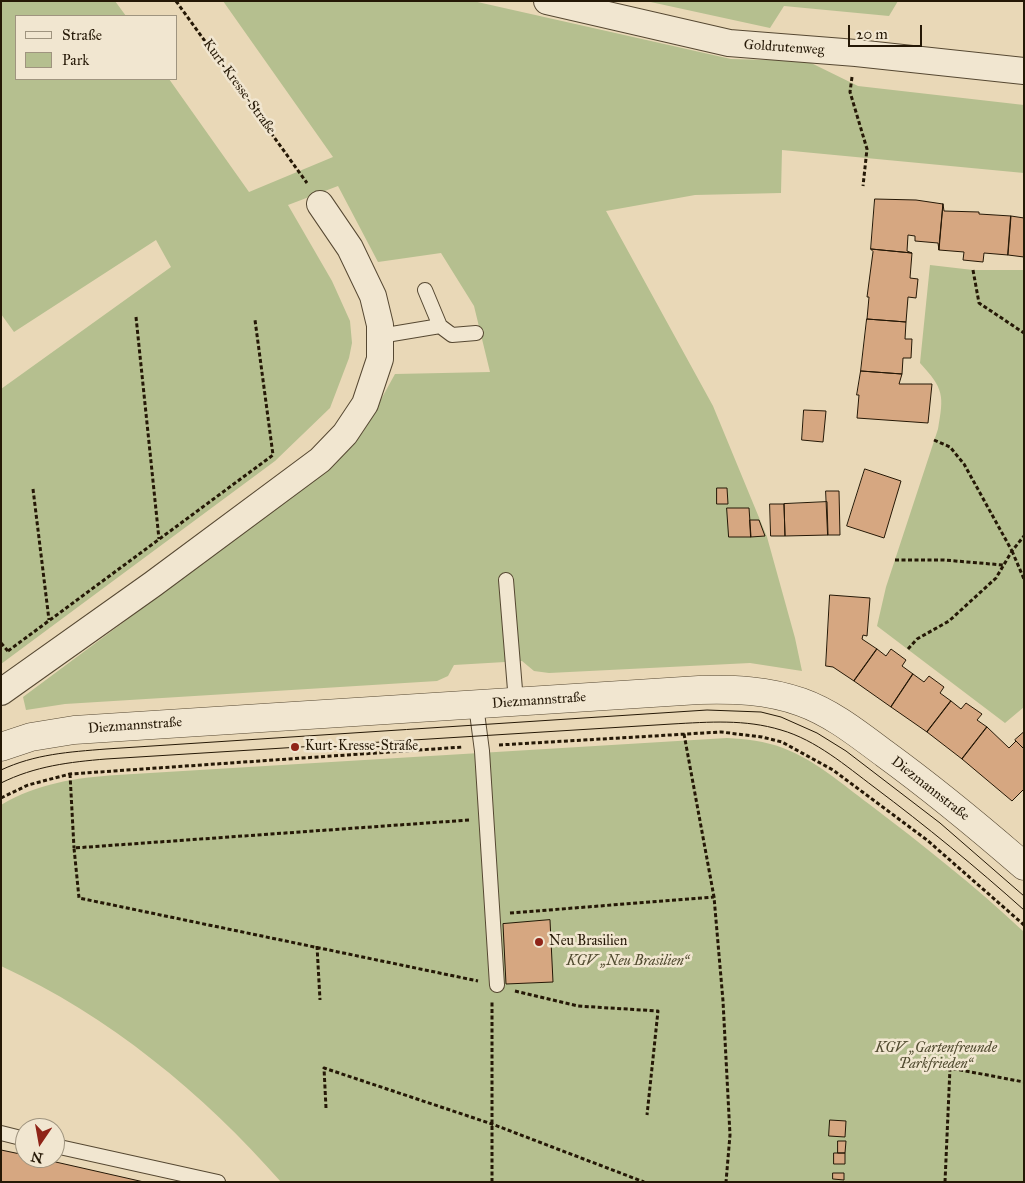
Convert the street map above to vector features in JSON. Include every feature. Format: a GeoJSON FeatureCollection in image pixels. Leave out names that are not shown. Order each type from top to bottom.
{"type":"FeatureCollection","features":[{"type":"Feature","properties":{"kind":"street","name":"Goldrutenweg"},"geometry":{"type":"LineString","coordinates":[[547,1],[729,44],[856,53],[1024,71]]}},
{"type":"Feature","properties":{"kind":"street"},"geometry":{"type":"LineString","coordinates":[[1,692],[153,584],[320,460],[345,434],[365,404],[380,359],[380,325],[373,296],[350,248],[320,204]]}},
{"type":"Feature","properties":{"kind":"street","name":"Diezmannstraße"},"geometry":{"type":"LineString","coordinates":[[1,747],[31,737],[74,730],[734,689],[761,691],[801,702],[844,724],[972,821],[1024,866]]}},
{"type":"Feature","properties":{"kind":"lane"},"geometry":{"type":"LineString","coordinates":[[425,290],[440,326],[452,336],[476,333]]}},
{"type":"Feature","properties":{"kind":"lane"},"geometry":{"type":"LineString","coordinates":[[380,336],[440,326]]}},
{"type":"Feature","properties":{"kind":"lane"},"geometry":{"type":"LineString","coordinates":[[506,580],[516,702]]}},
{"type":"Feature","properties":{"kind":"lane"},"geometry":{"type":"LineString","coordinates":[[476,705],[487,819],[497,985]]}},
{"type":"Feature","properties":{"kind":"lane"},"geometry":{"type":"LineString","coordinates":[[1,1133],[15,1136]]}},
{"type":"Feature","properties":{"kind":"lane"},"geometry":{"type":"LineString","coordinates":[[65,1148],[218,1182]]}},
{"type":"Feature","properties":{"kind":"path","name":"Kurt-Kresse-Straße"},"geometry":{"type":"LineString","coordinates":[[176,1],[301,173]]}},
{"type":"Feature","properties":{"kind":"path"},"geometry":{"type":"LineString","coordinates":[[856,53],[850,92],[867,149],[864,186]]}},
{"type":"Feature","properties":{"kind":"path"},"geometry":{"type":"LineString","coordinates":[[973,270],[979,303],[1024,333]]}},
{"type":"Feature","properties":{"kind":"path"},"geometry":{"type":"LineString","coordinates":[[136,317],[159,540]]}},
{"type":"Feature","properties":{"kind":"path"},"geometry":{"type":"LineString","coordinates":[[8,651],[273,455],[255,320]]}},
{"type":"Feature","properties":{"kind":"path"},"geometry":{"type":"LineString","coordinates":[[934,440],[950,447],[964,464],[1012,551],[1024,579]]}},
{"type":"Feature","properties":{"kind":"path"},"geometry":{"type":"LineString","coordinates":[[33,489],[49,621]]}},
{"type":"Feature","properties":{"kind":"path"},"geometry":{"type":"LineString","coordinates":[[908,649],[917,639],[949,621],[996,578],[1012,551],[1024,536]]}},
{"type":"Feature","properties":{"kind":"path"},"geometry":{"type":"LineString","coordinates":[[895,560],[944,560],[1003,565]]}},
{"type":"Feature","properties":{"kind":"path"},"geometry":{"type":"LineString","coordinates":[[684,734],[714,897],[723,1001],[730,1135],[726,1182]]}},
{"type":"Feature","properties":{"kind":"path"},"geometry":{"type":"LineString","coordinates":[[1,798],[28,785],[70,774],[481,746],[684,734],[742,734],[782,742],[800,750],[833,770],[927,840],[1024,925]]}},
{"type":"Feature","properties":{"kind":"path"},"geometry":{"type":"LineString","coordinates":[[70,774],[79,898],[497,985],[578,1006],[658,1012],[647,1115]]}},
{"type":"Feature","properties":{"kind":"path"},"geometry":{"type":"LineString","coordinates":[[74,848],[487,819]]}},
{"type":"Feature","properties":{"kind":"path"},"geometry":{"type":"LineString","coordinates":[[494,914],[714,897]]}},
{"type":"Feature","properties":{"kind":"path"},"geometry":{"type":"LineString","coordinates":[[316,946],[320,1000]]}},
{"type":"Feature","properties":{"kind":"path"},"geometry":{"type":"LineString","coordinates":[[492,1182],[492,998],[497,985]]}},
{"type":"Feature","properties":{"kind":"path"},"geometry":{"type":"LineString","coordinates":[[326,1108],[324,1068],[492,1124],[644,1182]]}},
{"type":"Feature","properties":{"kind":"path"},"geometry":{"type":"LineString","coordinates":[[945,1182],[950,1068],[1024,1082]]}},
{"type":"Feature","properties":{"kind":"green space"},"geometry":{"type":"Polygon","coordinates":[[[1,1],[115,1],[125,15],[15,15],[15,80],[170,80],[249,192],[333,157],[223,1],[473,1],[731,59],[807,61],[858,86],[1024,105],[1024,173],[782,150],[781,193],[695,195],[606,211],[713,406],[767,537],[795,638],[802,671],[750,663],[549,673],[534,671],[522,661],[454,665],[448,676],[437,681],[65,704],[26,710],[23,697],[332,467],[363,432],[395,374],[490,372],[474,306],[441,253],[378,262],[338,186],[288,205],[332,281],[350,321],[352,343],[349,358],[330,408],[275,461],[1,664],[1,389],[171,267],[156,240],[14,332],[1,314],[1,1]]]}},
{"type":"Feature","properties":{"kind":"green space"},"geometry":{"type":"Polygon","coordinates":[[[646,1],[898,1],[889,16],[784,6],[770,28],[646,1]]]}},
{"type":"Feature","properties":{"kind":"green space"},"geometry":{"type":"Polygon","coordinates":[[[930,265],[973,270],[1024,270],[1024,707],[1005,723],[877,626],[886,587],[938,429],[940,417],[941,400],[938,386],[920,363],[930,265]]]}},
{"type":"Feature","properties":{"kind":"green space","name":"KGV „Neu Brasilien“"},"geometry":{"type":"Polygon","coordinates":[[[727,738],[755,741],[776,746],[795,753],[817,766],[929,850],[987,898],[1024,932],[1024,1182],[281,1182],[220,1118],[152,1059],[79,1008],[1,966],[1,805],[29,791],[72,780],[117,775],[727,738]]]}},
{"type":"Feature","properties":{"kind":"building"},"geometry":{"type":"Polygon","coordinates":[[[875,199],[916,200],[943,204],[939,250],[938,243],[915,241],[915,236],[908,235],[907,251],[912,253],[871,249],[875,199]]]}},
{"type":"Feature","properties":{"kind":"building"},"geometry":{"type":"Polygon","coordinates":[[[943,204],[944,211],[979,212],[979,214],[1011,216],[1008,255],[984,253],[983,262],[963,260],[964,252],[939,250],[943,204]]]}},
{"type":"Feature","properties":{"kind":"building"},"geometry":{"type":"Polygon","coordinates":[[[1011,216],[1024,218],[1024,257],[1008,255],[1011,216]]]}},
{"type":"Feature","properties":{"kind":"building"},"geometry":{"type":"Polygon","coordinates":[[[871,249],[912,253],[910,278],[918,279],[916,298],[908,297],[906,322],[867,319],[869,297],[867,297],[873,252],[871,249]]]}},
{"type":"Feature","properties":{"kind":"building"},"geometry":{"type":"Polygon","coordinates":[[[867,319],[906,322],[905,339],[912,339],[911,358],[903,358],[902,374],[861,371],[867,319]]]}},
{"type":"Feature","properties":{"kind":"building"},"geometry":{"type":"Polygon","coordinates":[[[861,371],[902,374],[899,384],[932,384],[928,423],[857,418],[859,395],[857,395],[861,371]]]}},
{"type":"Feature","properties":{"kind":"building"},"geometry":{"type":"Polygon","coordinates":[[[804,410],[826,411],[823,442],[802,440],[804,410]]]}},
{"type":"Feature","properties":{"kind":"building"},"geometry":{"type":"Polygon","coordinates":[[[865,469],[901,481],[884,538],[847,526],[865,469]]]}},
{"type":"Feature","properties":{"kind":"building"},"geometry":{"type":"Polygon","coordinates":[[[717,488],[727,488],[728,504],[717,504],[717,488]]]}},
{"type":"Feature","properties":{"kind":"building"},"geometry":{"type":"Polygon","coordinates":[[[826,491],[839,491],[840,535],[828,535],[826,491]]]}},
{"type":"Feature","properties":{"kind":"building"},"geometry":{"type":"Polygon","coordinates":[[[827,502],[828,535],[785,536],[784,504],[827,502]]]}},
{"type":"Feature","properties":{"kind":"building"},"geometry":{"type":"Polygon","coordinates":[[[770,504],[784,504],[785,536],[771,536],[770,504]]]}},
{"type":"Feature","properties":{"kind":"building"},"geometry":{"type":"Polygon","coordinates":[[[727,508],[749,508],[751,537],[729,537],[727,508]]]}},
{"type":"Feature","properties":{"kind":"building"},"geometry":{"type":"Polygon","coordinates":[[[750,520],[759,520],[765,536],[751,537],[750,520]]]}},
{"type":"Feature","properties":{"kind":"building"},"geometry":{"type":"Polygon","coordinates":[[[830,595],[870,598],[867,636],[863,635],[862,639],[877,649],[854,681],[833,667],[826,666],[830,595]]]}},
{"type":"Feature","properties":{"kind":"building"},"geometry":{"type":"Polygon","coordinates":[[[877,649],[886,656],[891,649],[906,660],[902,666],[913,674],[891,707],[854,681],[877,649]]]}},
{"type":"Feature","properties":{"kind":"building"},"geometry":{"type":"Polygon","coordinates":[[[913,674],[924,682],[929,676],[944,687],[940,693],[951,701],[927,732],[891,707],[913,674]]]}},
{"type":"Feature","properties":{"kind":"building"},"geometry":{"type":"Polygon","coordinates":[[[951,701],[961,709],[966,703],[982,714],[977,720],[987,727],[962,759],[927,732],[951,701]]]}},
{"type":"Feature","properties":{"kind":"building"},"geometry":{"type":"Polygon","coordinates":[[[987,727],[1009,748],[1016,741],[1024,749],[1024,789],[1012,801],[962,759],[987,727]]]}},
{"type":"Feature","properties":{"kind":"building"},"geometry":{"type":"Polygon","coordinates":[[[1024,732],[1024,749],[1015,740],[1024,732]]]}},
{"type":"Feature","properties":{"kind":"building"},"geometry":{"type":"Polygon","coordinates":[[[550,920],[553,982],[506,984],[503,924],[550,920]]]}},
{"type":"Feature","properties":{"kind":"building"},"geometry":{"type":"Polygon","coordinates":[[[830,1120],[846,1121],[845,1137],[829,1136],[830,1120]]]}},
{"type":"Feature","properties":{"kind":"building"},"geometry":{"type":"Polygon","coordinates":[[[838,1141],[846,1141],[845,1153],[838,1153],[838,1141]]]}},
{"type":"Feature","properties":{"kind":"building"},"geometry":{"type":"Polygon","coordinates":[[[1,1150],[15,1153],[15,1168],[65,1168],[65,1164],[144,1182],[1,1182],[1,1150]]]}},
{"type":"Feature","properties":{"kind":"building"},"geometry":{"type":"Polygon","coordinates":[[[834,1153],[845,1153],[845,1164],[834,1164],[834,1153]]]}},
{"type":"Feature","properties":{"kind":"building"},"geometry":{"type":"Polygon","coordinates":[[[833,1173],[844,1173],[844,1180],[833,1179],[833,1173]]]}},
{"type":"Feature","properties":{"kind":"tram line"},"geometry":{"type":"LineString","coordinates":[[1,770],[39,757],[106,749],[707,710],[761,712],[781,717],[817,733],[846,751],[940,823],[1024,896]]}},
{"type":"Feature","properties":{"kind":"tram line"},"geometry":{"type":"LineString","coordinates":[[1,783],[27,772],[66,763],[106,759],[686,723],[727,722],[754,724],[794,734],[830,754],[932,832],[1024,910]]}},
{"type":"Feature","properties":{"kind":"place","name":"Kurt-Kresse-Straße"},"geometry":{"type":"Point","coordinates":[295,747]}},
{"type":"Feature","properties":{"kind":"place","name":"Neu Brasilien"},"geometry":{"type":"Point","coordinates":[539,942]}},
{"type":"Feature","properties":{"kind":"park label","name":"KGV „Gartenfreunde Parkfrieden“"},"geometry":{"type":"Point","coordinates":[936,1058]}}]}
